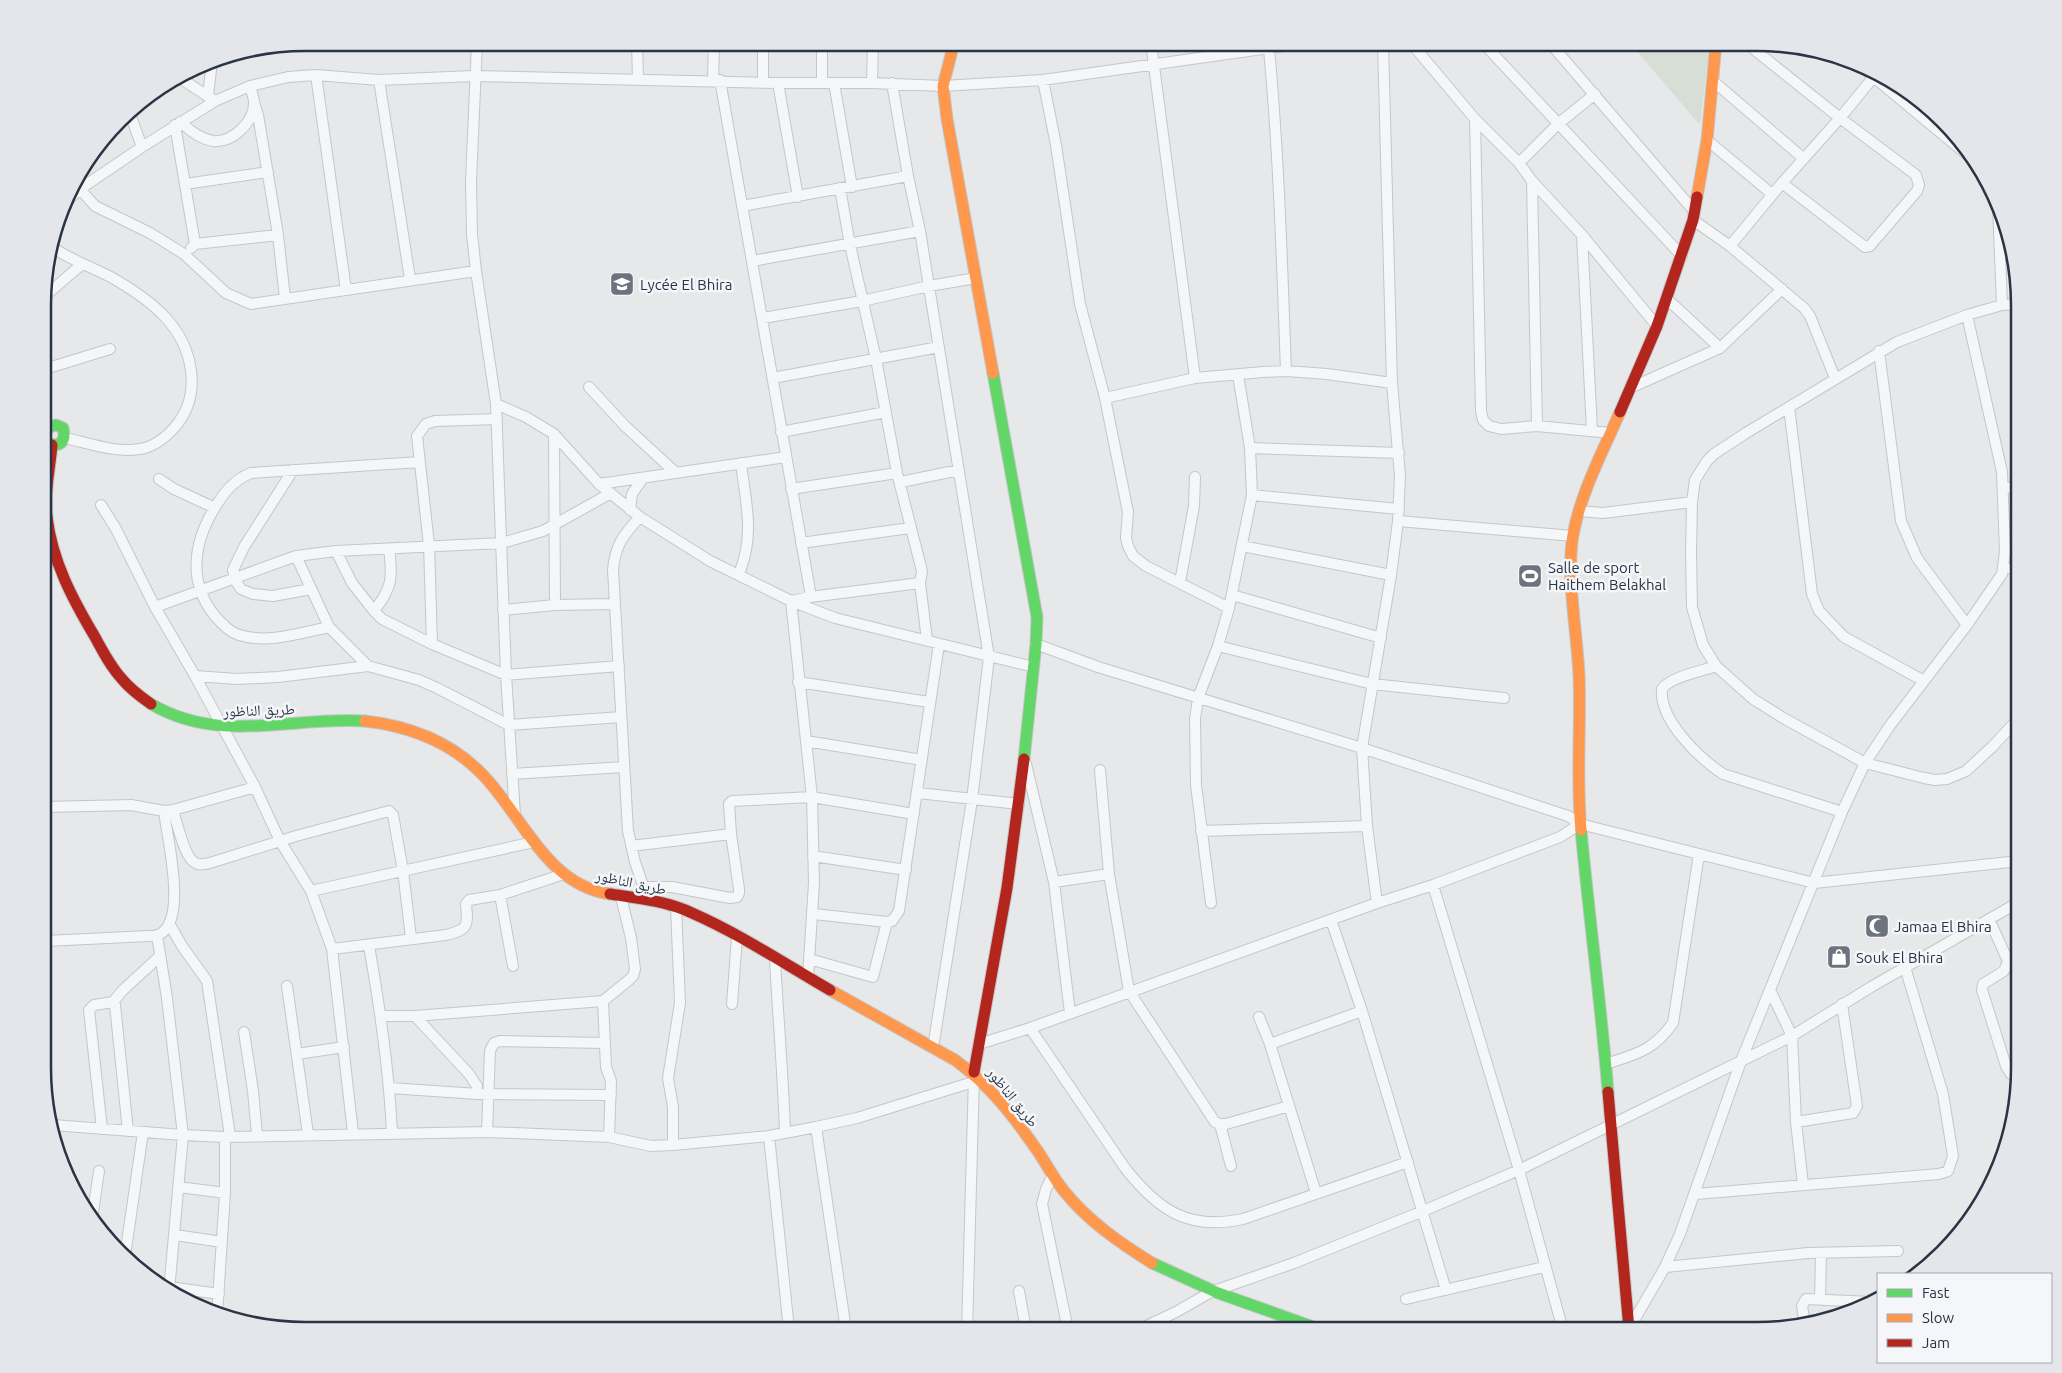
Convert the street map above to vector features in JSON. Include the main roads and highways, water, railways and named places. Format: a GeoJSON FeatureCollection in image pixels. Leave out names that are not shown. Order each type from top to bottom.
{"type":"FeatureCollection","features":[{"type":"Feature","properties":{"kind":"place","name":"Lycée El Bhira"},"geometry":{"type":"Point","coordinates":[622,284]}},
{"type":"Feature","properties":{"kind":"place","name":"Salle de sport Haithem Belakhal"},"geometry":{"type":"Point","coordinates":[1530,576]}},
{"type":"Feature","properties":{"kind":"place","name":"Jamaa El Bhira"},"geometry":{"type":"Point","coordinates":[1877,926]}},
{"type":"Feature","properties":{"kind":"place","name":"Souk El Bhira"},"geometry":{"type":"Point","coordinates":[1839,957]}}]}
